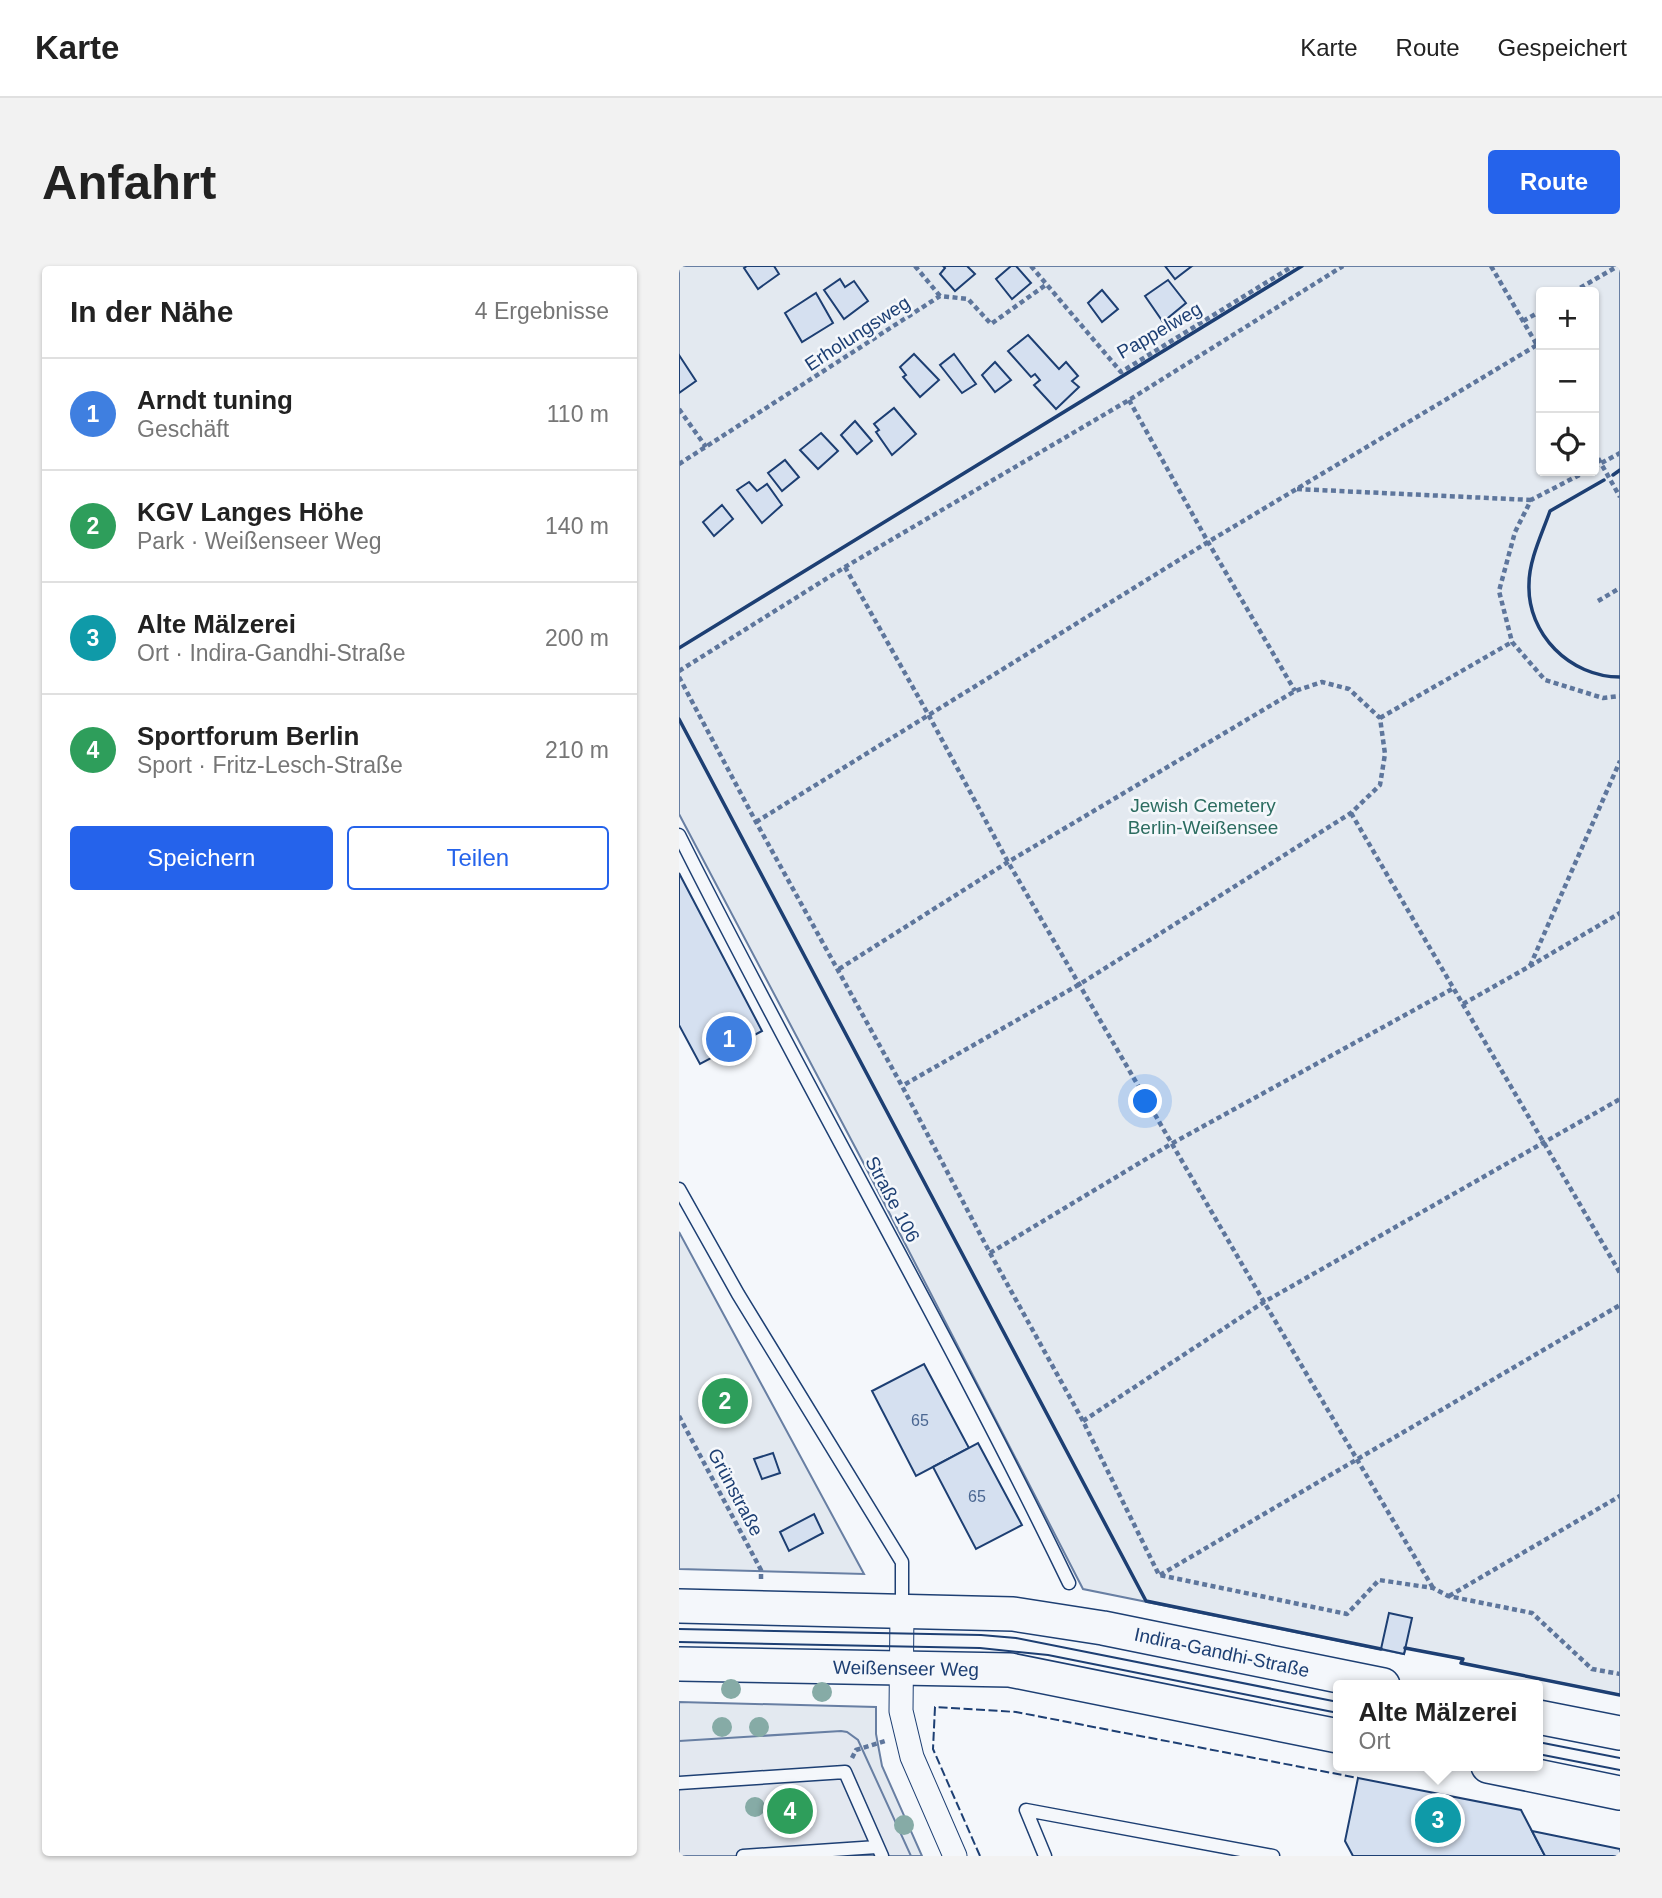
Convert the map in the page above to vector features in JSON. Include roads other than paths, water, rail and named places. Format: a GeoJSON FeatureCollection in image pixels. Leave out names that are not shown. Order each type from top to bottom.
{"type":"FeatureCollection","features":[{"type":"Feature","properties":{"kind":"main road"},"geometry":{"type":"LineString","coordinates":[[679,1606],[902,1612]]}},
{"type":"Feature","properties":{"kind":"main road","name":"Indira-Gandhi-Straße"},"geometry":{"type":"LineString","coordinates":[[902,1612],[1013,1614],[1103,1628],[1358,1680]]}},
{"type":"Feature","properties":{"kind":"main road","name":"Weißenseer Weg"},"geometry":{"type":"LineString","coordinates":[[679,1664],[1010,1670],[1333,1734]]}},
{"type":"Feature","properties":{"kind":"main road"},"geometry":{"type":"LineString","coordinates":[[1543,1718],[1620,1733]]}},
{"type":"Feature","properties":{"kind":"main road"},"geometry":{"type":"LineString","coordinates":[[1512,1771],[1620,1793]]}},
{"type":"Feature","properties":{"kind":"street"},"geometry":{"type":"LineString","coordinates":[[902,1612],[901,1711],[912,1757],[954,1856]]}},
{"type":"Feature","properties":{"kind":"lane","name":"Straße 106"},"geometry":{"type":"LineString","coordinates":[[679,835],[732,941],[1023,1489],[1069,1583]]}},
{"type":"Feature","properties":{"kind":"lane"},"geometry":{"type":"LineString","coordinates":[[679,1189],[738,1294],[902,1562],[902,1612]]}},
{"type":"Feature","properties":{"kind":"lane"},"geometry":{"type":"LineString","coordinates":[[679,1783],[845,1772],[879,1851],[743,1856]]}},
{"type":"Feature","properties":{"kind":"lane"},"geometry":{"type":"LineString","coordinates":[[1045,1856],[1026,1810],[1273,1856]]}},
{"type":"Feature","properties":{"kind":"tram line"},"geometry":{"type":"LineString","coordinates":[[679,1629],[1016,1638],[1333,1701]]}},
{"type":"Feature","properties":{"kind":"tram line"},"geometry":{"type":"LineString","coordinates":[[679,1642],[980,1648],[1048,1655],[1333,1712]]}},
{"type":"Feature","properties":{"kind":"tram line"},"geometry":{"type":"LineString","coordinates":[[1543,1743],[1620,1758]]}},
{"type":"Feature","properties":{"kind":"tram line"},"geometry":{"type":"LineString","coordinates":[[1543,1755],[1620,1770]]}},
{"type":"Feature","properties":{"kind":"place","name":"Arndt tuning"},"geometry":{"type":"Point","coordinates":[729,1039]}},
{"type":"Feature","properties":{"kind":"place","name":"KGV Langes Höhe"},"geometry":{"type":"Point","coordinates":[725,1401]}},
{"type":"Feature","properties":{"kind":"place","name":"Sportforum Berlin"},"geometry":{"type":"Point","coordinates":[790,1811]}},
{"type":"Feature","properties":{"kind":"place","name":"Alte Mälzerei"},"geometry":{"type":"Point","coordinates":[1438,1820]}},
{"type":"Feature","properties":{"kind":"park label","name":"Jewish Cemetery Berlin-Weißensee"},"geometry":{"type":"Point","coordinates":[1203,816]}}]}
